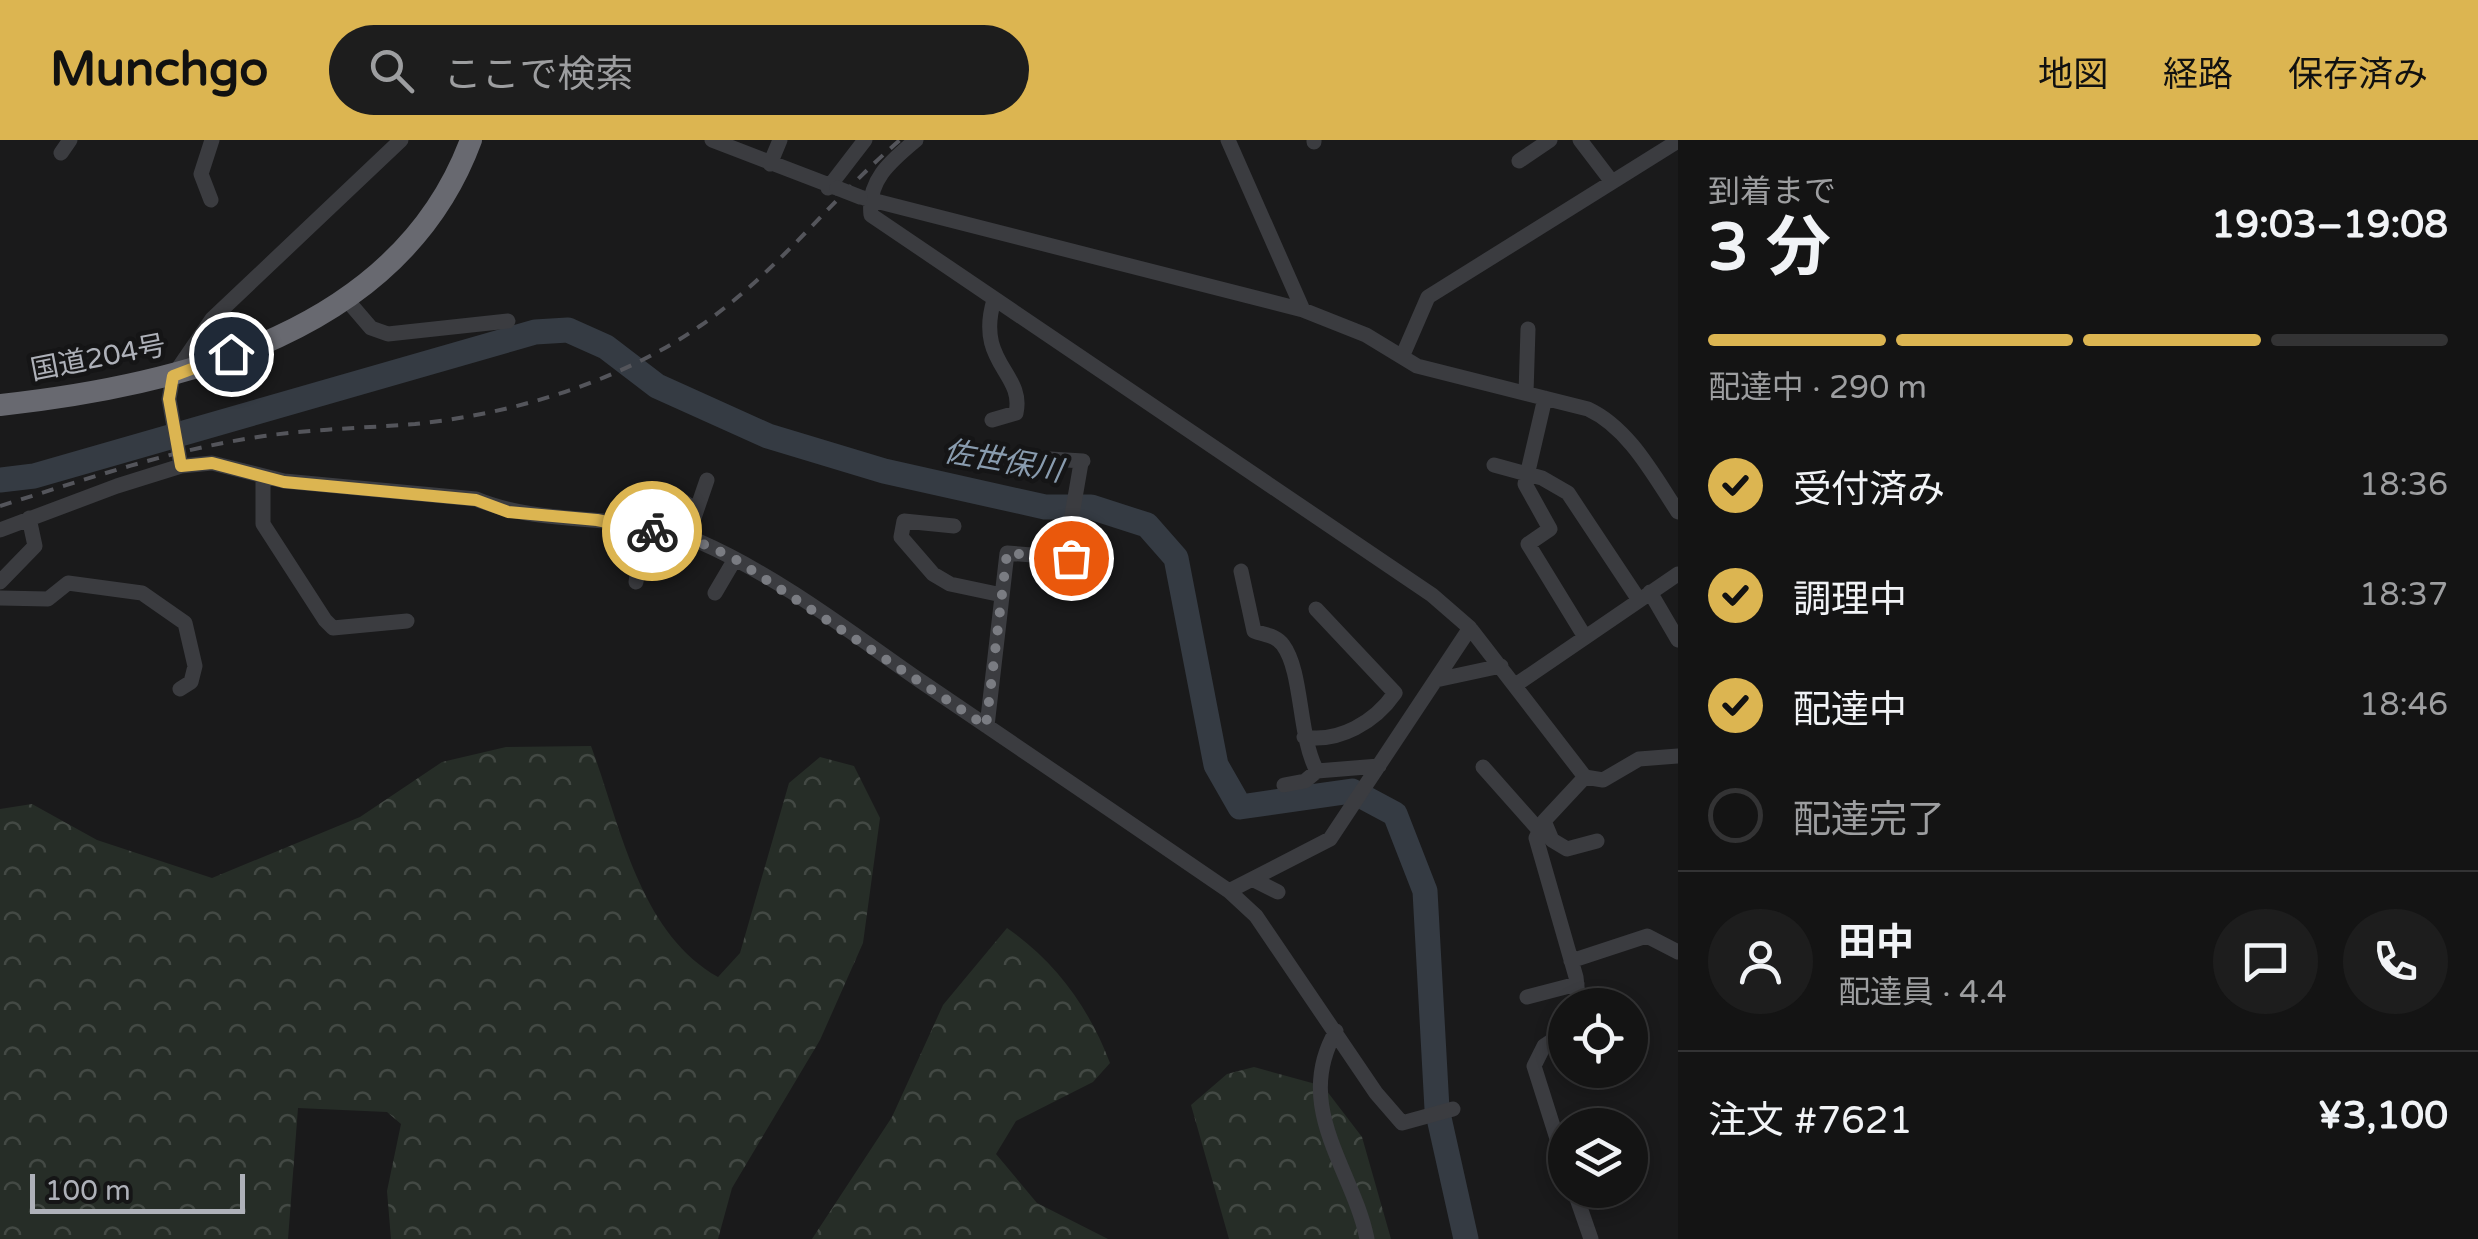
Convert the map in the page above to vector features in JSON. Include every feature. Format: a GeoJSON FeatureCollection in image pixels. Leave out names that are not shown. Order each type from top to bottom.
{"type":"FeatureCollection","features":[{"type":"Feature","properties":{"kind":"highway","name":"国道204号"},"geometry":{"type":"LineString","coordinates":[[0,405],[171,387],[289,333],[348,300],[409,246],[444,195],[471,140]]}},
{"type":"Feature","properties":{"kind":"street"},"geometry":{"type":"LineString","coordinates":[[211,200],[200,174],[212,140]]}},
{"type":"Feature","properties":{"kind":"street"},"geometry":{"type":"LineString","coordinates":[[181,466],[171,387],[212,320],[401,140]]}},
{"type":"Feature","properties":{"kind":"street"},"geometry":{"type":"LineString","coordinates":[[712,140],[864,198],[1302,310],[1366,335],[1418,366],[1545,398],[1606,418],[1678,512]]}},
{"type":"Feature","properties":{"kind":"street"},"geometry":{"type":"LineString","coordinates":[[770,164],[780,140]]}},
{"type":"Feature","properties":{"kind":"street"},"geometry":{"type":"LineString","coordinates":[[833,188],[866,140]]}},
{"type":"Feature","properties":{"kind":"street"},"geometry":{"type":"LineString","coordinates":[[864,198],[883,168],[916,140]]}},
{"type":"Feature","properties":{"kind":"street"},"geometry":{"type":"LineString","coordinates":[[1228,140],[1302,310]]}},
{"type":"Feature","properties":{"kind":"street"},"geometry":{"type":"LineString","coordinates":[[1518,161],[1550,140]]}},
{"type":"Feature","properties":{"kind":"street"},"geometry":{"type":"LineString","coordinates":[[1580,140],[1612,182]]}},
{"type":"Feature","properties":{"kind":"street"},"geometry":{"type":"LineString","coordinates":[[1402,357],[1428,297],[1678,141]]}},
{"type":"Feature","properties":{"kind":"street"},"geometry":{"type":"LineString","coordinates":[[864,198],[870,216],[1432,595],[1470,628],[1586,777],[1602,780],[1639,760],[1678,756]]}},
{"type":"Feature","properties":{"kind":"street"},"geometry":{"type":"LineString","coordinates":[[348,300],[372,328],[388,334],[508,322]]}},
{"type":"Feature","properties":{"kind":"street"},"geometry":{"type":"LineString","coordinates":[[992,420],[1016,414],[1019,399],[986,333],[994,300]]}},
{"type":"Feature","properties":{"kind":"street"},"geometry":{"type":"LineString","coordinates":[[1526,393],[1528,329]]}},
{"type":"Feature","properties":{"kind":"street"},"geometry":{"type":"LineString","coordinates":[[1545,398],[1525,484],[1550,530],[1528,544],[1584,637]]}},
{"type":"Feature","properties":{"kind":"street"},"geometry":{"type":"LineString","coordinates":[[986,726],[1007,553],[1071,558],[1072,515],[1082,462],[1050,459]]}},
{"type":"Feature","properties":{"kind":"street"},"geometry":{"type":"LineString","coordinates":[[0,530],[181,466],[212,463],[264,478],[476,500],[508,512],[597,520],[687,538],[735,559],[1229,891],[1256,916],[1389,1111],[1402,1123],[1452,1110]]}},
{"type":"Feature","properties":{"kind":"street"},"geometry":{"type":"LineString","coordinates":[[1494,466],[1556,484],[1568,492],[1678,640]]}},
{"type":"Feature","properties":{"kind":"street"},"geometry":{"type":"LineString","coordinates":[[264,478],[263,524],[325,620],[334,628],[401,617]]}},
{"type":"Feature","properties":{"kind":"street"},"geometry":{"type":"LineString","coordinates":[[687,538],[708,480]]}},
{"type":"Feature","properties":{"kind":"street"},"geometry":{"type":"LineString","coordinates":[[667,491],[695,509]]}},
{"type":"Feature","properties":{"kind":"street"},"geometry":{"type":"LineString","coordinates":[[0,582],[35,546],[29,518]]}},
{"type":"Feature","properties":{"kind":"street"},"geometry":{"type":"LineString","coordinates":[[954,526],[904,521],[901,536],[934,574],[950,584],[1002,594]]}},
{"type":"Feature","properties":{"kind":"street"},"geometry":{"type":"LineString","coordinates":[[641,578],[644,529]]}},
{"type":"Feature","properties":{"kind":"street"},"geometry":{"type":"LineString","coordinates":[[715,593],[735,559]]}},
{"type":"Feature","properties":{"kind":"street"},"geometry":{"type":"LineString","coordinates":[[1241,570],[1254,631],[1272,636],[1285,648],[1304,737],[1318,771]]}},
{"type":"Feature","properties":{"kind":"street"},"geometry":{"type":"LineString","coordinates":[[1517,684],[1678,574]]}},
{"type":"Feature","properties":{"kind":"street"},"geometry":{"type":"LineString","coordinates":[[0,598],[48,598],[68,583],[142,593],[185,623],[195,666],[192,682],[180,689]]}},
{"type":"Feature","properties":{"kind":"street"},"geometry":{"type":"LineString","coordinates":[[1304,737],[1328,741],[1382,712],[1395,693],[1316,609]]}},
{"type":"Feature","properties":{"kind":"street"},"geometry":{"type":"LineString","coordinates":[[1229,891],[1330,839],[1470,628]]}},
{"type":"Feature","properties":{"kind":"street"},"geometry":{"type":"LineString","coordinates":[[1436,680],[1501,666]]}},
{"type":"Feature","properties":{"kind":"street"},"geometry":{"type":"LineString","coordinates":[[1284,785],[1306,781],[1318,771],[1379,766]]}},
{"type":"Feature","properties":{"kind":"street"},"geometry":{"type":"LineString","coordinates":[[1483,768],[1552,840],[1567,849],[1597,841]]}},
{"type":"Feature","properties":{"kind":"street"},"geometry":{"type":"LineString","coordinates":[[1577,988],[1540,854],[1541,825],[1586,777]]}},
{"type":"Feature","properties":{"kind":"street"},"geometry":{"type":"LineString","coordinates":[[1252,879],[1278,892]]}},
{"type":"Feature","properties":{"kind":"street"},"geometry":{"type":"LineString","coordinates":[[1571,960],[1648,936],[1678,952]]}},
{"type":"Feature","properties":{"kind":"street"},"geometry":{"type":"LineString","coordinates":[[1527,997],[1577,984]]}},
{"type":"Feature","properties":{"kind":"street"},"geometry":{"type":"LineString","coordinates":[[1336,1031],[1322,1055],[1325,1124],[1329,1147],[1366,1239]]}},
{"type":"Feature","properties":{"kind":"street"},"geometry":{"type":"LineString","coordinates":[[1548,1043],[1534,1066],[1548,1110]]}},
{"type":"Feature","properties":{"kind":"street"},"geometry":{"type":"LineString","coordinates":[[1580,1208],[1591,1239]]}},
{"type":"Feature","properties":{"kind":"green space"},"geometry":{"type":"Polygon","coordinates":[[[591,746],[636,875],[651,905],[691,957],[718,977],[740,953],[789,783],[820,757],[854,766],[880,818],[863,943],[820,1040],[732,1188],[718,1239],[391,1239],[387,1191],[401,1124],[387,1112],[298,1108],[288,1239],[0,1239],[0,809],[32,804],[97,840],[212,878],[360,817],[442,762],[506,747],[591,746]]]}},
{"type":"Feature","properties":{"kind":"green space"},"geometry":{"type":"Polygon","coordinates":[[[1007,928],[1041,956],[1069,988],[1092,1023],[1110,1063],[1093,1082],[1016,1121],[996,1154],[1037,1203],[1108,1239],[812,1239],[892,1117],[943,1005],[1007,928]]]}},
{"type":"Feature","properties":{"kind":"green space"},"geometry":{"type":"Polygon","coordinates":[[[1254,1067],[1323,1086],[1362,1137],[1391,1239],[1229,1239],[1191,1105],[1227,1074],[1254,1067]]]}},
{"type":"Feature","properties":{"kind":"waterway","name":"佐世保川"},"geometry":{"type":"LineString","coordinates":[[0,480],[34,476],[535,332],[568,330],[606,347],[657,386],[768,436],[884,471],[1045,507],[1091,507],[1147,525],[1176,558],[1216,765],[1240,807],[1352,791],[1395,814],[1425,891],[1437,1109],[1466,1239]]}},
{"type":"Feature","properties":{"kind":"railway"},"geometry":{"type":"LineString","coordinates":[[0,506],[130,466],[230,442],[452,419],[527,403],[600,379],[669,346],[728,305],[900,140]]}},
{"type":"Feature","properties":{"kind":"way so far"},"geometry":{"type":"LineString","coordinates":[[652,531],[692,539],[732,557],[825,615],[986,726],[1007,553],[1071,558]]}},
{"type":"Feature","properties":{"kind":"route"},"geometry":{"type":"LineString","coordinates":[[231,354],[173,376],[169,399],[181,466],[212,463],[284,482],[476,500],[508,512],[597,520],[652,531]]}}]}
